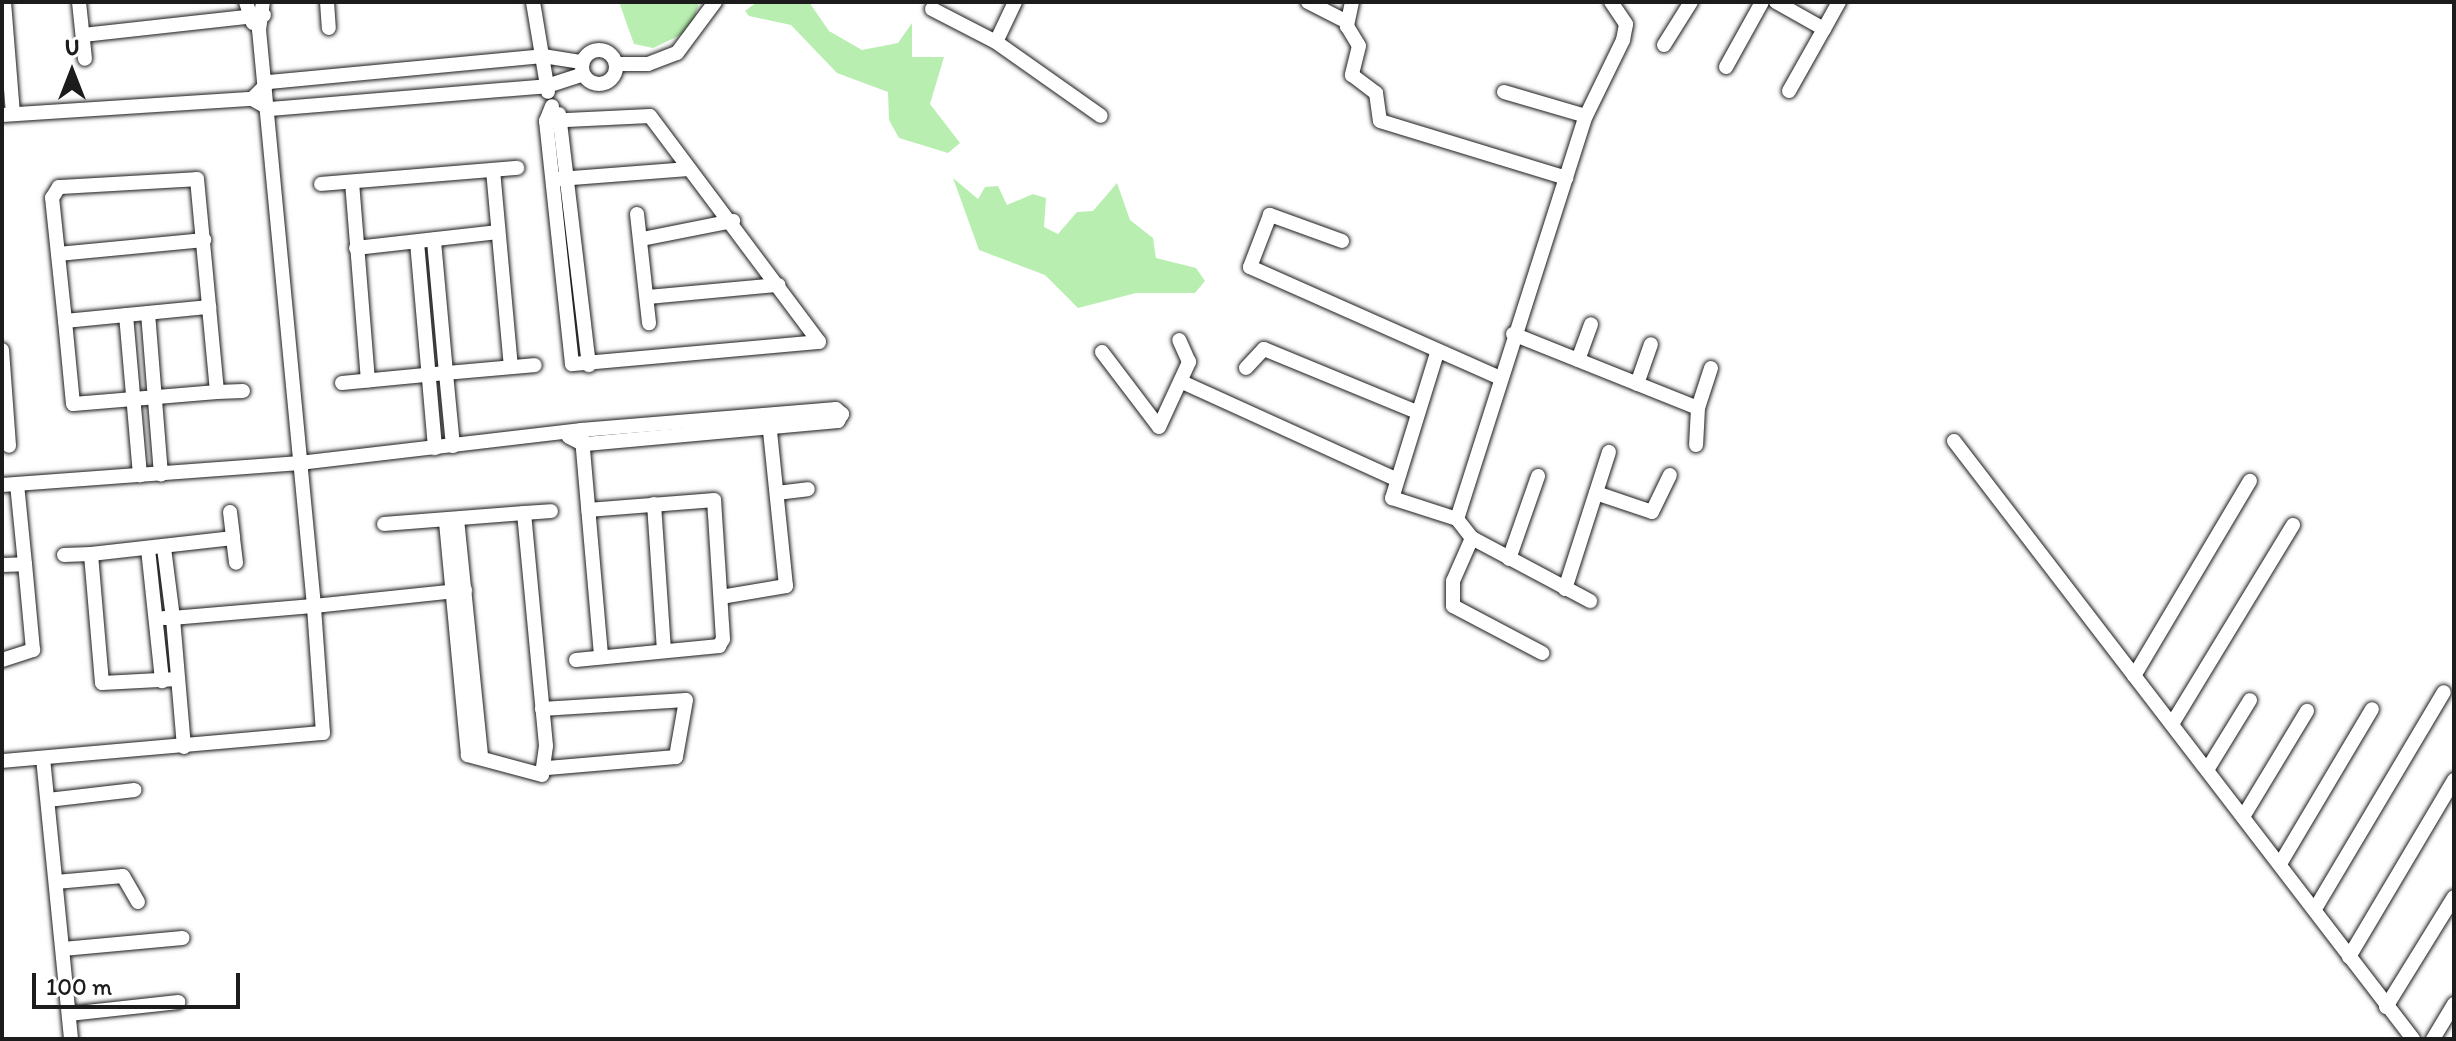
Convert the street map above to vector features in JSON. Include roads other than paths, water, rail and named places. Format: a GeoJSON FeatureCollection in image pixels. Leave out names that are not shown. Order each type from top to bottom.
{"type":"FeatureCollection","features":[{"type":"Feature","properties":{"kind":"street"},"geometry":{"type":"LineString","coordinates":[[4,2],[8,114],[252,99],[270,109],[547,86],[583,68],[599,50],[616,64],[648,64],[677,53],[715,2]]}},
{"type":"Feature","properties":{"kind":"street"},"geometry":{"type":"LineString","coordinates":[[79,2],[85,59]]}},
{"type":"Feature","properties":{"kind":"street"},"geometry":{"type":"LineString","coordinates":[[327,2],[329,28]]}},
{"type":"Feature","properties":{"kind":"street"},"geometry":{"type":"LineString","coordinates":[[533,2],[552,106],[563,119],[561,178],[572,364],[589,365],[819,342],[733,221],[646,114],[563,119],[546,121]]}},
{"type":"Feature","properties":{"kind":"street"},"geometry":{"type":"LineString","coordinates":[[996,42],[1015,2]]}},
{"type":"Feature","properties":{"kind":"street"},"geometry":{"type":"LineString","coordinates":[[1308,2],[1347,22],[1359,46],[1352,75],[1376,93],[1380,121],[1566,178]]}},
{"type":"Feature","properties":{"kind":"street"},"geometry":{"type":"LineString","coordinates":[[1347,22],[1352,2]]}},
{"type":"Feature","properties":{"kind":"street"},"geometry":{"type":"LineString","coordinates":[[1457,519],[1498,377],[1586,116],[1625,31],[1611,2]]}},
{"type":"Feature","properties":{"kind":"street"},"geometry":{"type":"LineString","coordinates":[[1664,45],[1691,2]]}},
{"type":"Feature","properties":{"kind":"street"},"geometry":{"type":"LineString","coordinates":[[1726,67],[1762,2]]}},
{"type":"Feature","properties":{"kind":"street"},"geometry":{"type":"LineString","coordinates":[[1776,2],[1824,29]]}},
{"type":"Feature","properties":{"kind":"street"},"geometry":{"type":"LineString","coordinates":[[1789,91],[1839,2]]}},
{"type":"Feature","properties":{"kind":"street"},"geometry":{"type":"LineString","coordinates":[[932,9],[996,42],[1101,116]]}},
{"type":"Feature","properties":{"kind":"street"},"geometry":{"type":"LineString","coordinates":[[2,761],[323,733],[262,16],[246,10],[83,35]]}},
{"type":"Feature","properties":{"kind":"street"},"geometry":{"type":"LineString","coordinates":[[252,99],[269,82],[543,56],[583,68],[601,84],[616,64]]}},
{"type":"Feature","properties":{"kind":"street"},"geometry":{"type":"LineString","coordinates":[[1504,92],[1586,116]]}},
{"type":"Feature","properties":{"kind":"street"},"geometry":{"type":"LineString","coordinates":[[552,106],[546,121],[561,178]]}},
{"type":"Feature","properties":{"kind":"street"},"geometry":{"type":"LineString","coordinates":[[321,184],[517,168]]}},
{"type":"Feature","properties":{"kind":"street"},"geometry":{"type":"LineString","coordinates":[[561,178],[689,169]]}},
{"type":"Feature","properties":{"kind":"street"},"geometry":{"type":"LineString","coordinates":[[493,170],[511,366]]}},
{"type":"Feature","properties":{"kind":"street"},"geometry":{"type":"LineString","coordinates":[[217,392],[197,179],[59,187],[52,198],[77,408],[243,391]]}},
{"type":"Feature","properties":{"kind":"street"},"geometry":{"type":"LineString","coordinates":[[352,182],[368,380]]}},
{"type":"Feature","properties":{"kind":"street"},"geometry":{"type":"LineString","coordinates":[[637,214],[649,323]]}},
{"type":"Feature","properties":{"kind":"street"},"geometry":{"type":"LineString","coordinates":[[1342,241],[1270,215],[1250,267],[1437,353],[1498,377]]}},
{"type":"Feature","properties":{"kind":"street"},"geometry":{"type":"LineString","coordinates":[[642,239],[733,221]]}},
{"type":"Feature","properties":{"kind":"street"},"geometry":{"type":"LineString","coordinates":[[356,248],[498,232]]}},
{"type":"Feature","properties":{"kind":"street"},"geometry":{"type":"LineString","coordinates":[[58,254],[204,240]]}},
{"type":"Feature","properties":{"kind":"street"},"geometry":{"type":"LineString","coordinates":[[434,240],[453,446]]}},
{"type":"Feature","properties":{"kind":"street"},"geometry":{"type":"LineString","coordinates":[[417,242],[435,448]]}},
{"type":"Feature","properties":{"kind":"street"},"geometry":{"type":"LineString","coordinates":[[648,297],[778,285]]}},
{"type":"Feature","properties":{"kind":"street"},"geometry":{"type":"LineString","coordinates":[[65,321],[209,307]]}},
{"type":"Feature","properties":{"kind":"street"},"geometry":{"type":"LineString","coordinates":[[148,313],[161,474]]}},
{"type":"Feature","properties":{"kind":"street"},"geometry":{"type":"LineString","coordinates":[[126,315],[140,475]]}},
{"type":"Feature","properties":{"kind":"street"},"geometry":{"type":"LineString","coordinates":[[1578,360],[1591,324]]}},
{"type":"Feature","properties":{"kind":"street"},"geometry":{"type":"LineString","coordinates":[[1513,334],[1698,408],[1704,414],[1696,445]]}},
{"type":"Feature","properties":{"kind":"street"},"geometry":{"type":"LineString","coordinates":[[1102,352],[1156,427],[1182,382],[1189,357],[1179,340]]}},
{"type":"Feature","properties":{"kind":"street"},"geometry":{"type":"LineString","coordinates":[[1637,384],[1651,344]]}},
{"type":"Feature","properties":{"kind":"street"},"geometry":{"type":"LineString","coordinates":[[1246,368],[1264,349],[1417,412]]}},
{"type":"Feature","properties":{"kind":"street"},"geometry":{"type":"LineString","coordinates":[[2,350],[9,446]]}},
{"type":"Feature","properties":{"kind":"street"},"geometry":{"type":"LineString","coordinates":[[1437,353],[1394,478],[1392,498],[1457,519],[1472,538],[1590,601]]}},
{"type":"Feature","properties":{"kind":"street"},"geometry":{"type":"LineString","coordinates":[[342,383],[535,365]]}},
{"type":"Feature","properties":{"kind":"street"},"geometry":{"type":"LineString","coordinates":[[1698,408],[1711,368]]}},
{"type":"Feature","properties":{"kind":"street"},"geometry":{"type":"LineString","coordinates":[[1182,382],[1394,478]]}},
{"type":"Feature","properties":{"kind":"street"},"geometry":{"type":"LineString","coordinates":[[2,660],[33,650],[25,564],[9,485],[769,422],[786,586],[721,597]]}},
{"type":"Feature","properties":{"kind":"street"},"geometry":{"type":"LineString","coordinates":[[578,437],[601,657]]}},
{"type":"Feature","properties":{"kind":"street"},"geometry":{"type":"LineString","coordinates":[[1954,441],[2413,1039]]}},
{"type":"Feature","properties":{"kind":"street"},"geometry":{"type":"LineString","coordinates":[[1565,589],[1609,452]]}},
{"type":"Feature","properties":{"kind":"street"},"geometry":{"type":"LineString","coordinates":[[1596,493],[1652,512],[1670,475]]}},
{"type":"Feature","properties":{"kind":"street"},"geometry":{"type":"LineString","coordinates":[[1509,559],[1538,476]]}},
{"type":"Feature","properties":{"kind":"street"},"geometry":{"type":"LineString","coordinates":[[2134,676],[2250,481]]}},
{"type":"Feature","properties":{"kind":"street"},"geometry":{"type":"LineString","coordinates":[[777,493],[808,489]]}},
{"type":"Feature","properties":{"kind":"street"},"geometry":{"type":"LineString","coordinates":[[576,660],[721,644],[716,502],[588,510]]}},
{"type":"Feature","properties":{"kind":"street"},"geometry":{"type":"LineString","coordinates":[[654,504],[664,651]]}},
{"type":"Feature","properties":{"kind":"street"},"geometry":{"type":"LineString","coordinates":[[384,524],[551,511]]}},
{"type":"Feature","properties":{"kind":"street"},"geometry":{"type":"LineString","coordinates":[[230,512],[236,563]]}},
{"type":"Feature","properties":{"kind":"street"},"geometry":{"type":"LineString","coordinates":[[524,513],[547,768]]}},
{"type":"Feature","properties":{"kind":"street"},"geometry":{"type":"LineString","coordinates":[[451,520],[459,591],[468,755],[481,756],[538,775],[547,768],[676,757],[686,700],[542,709]]}},
{"type":"Feature","properties":{"kind":"street"},"geometry":{"type":"LineString","coordinates":[[2172,724],[2293,525]]}},
{"type":"Feature","properties":{"kind":"street"},"geometry":{"type":"LineString","coordinates":[[64,555],[164,548],[233,538]]}},
{"type":"Feature","properties":{"kind":"street"},"geometry":{"type":"LineString","coordinates":[[1472,538],[1453,581],[1453,606],[1542,653]]}},
{"type":"Feature","properties":{"kind":"street"},"geometry":{"type":"LineString","coordinates":[[164,548],[184,747]]}},
{"type":"Feature","properties":{"kind":"street"},"geometry":{"type":"LineString","coordinates":[[148,549],[162,681]]}},
{"type":"Feature","properties":{"kind":"street"},"geometry":{"type":"LineString","coordinates":[[91,554],[102,683],[178,679]]}},
{"type":"Feature","properties":{"kind":"street"},"geometry":{"type":"LineString","coordinates":[[2,565],[25,564]]}},
{"type":"Feature","properties":{"kind":"street"},"geometry":{"type":"LineString","coordinates":[[157,619],[459,591]]}},
{"type":"Feature","properties":{"kind":"street"},"geometry":{"type":"LineString","coordinates":[[2315,909],[2444,692]]}},
{"type":"Feature","properties":{"kind":"street"},"geometry":{"type":"LineString","coordinates":[[2207,770],[2250,700]]}},
{"type":"Feature","properties":{"kind":"street"},"geometry":{"type":"LineString","coordinates":[[2280,864],[2372,709]]}},
{"type":"Feature","properties":{"kind":"street"},"geometry":{"type":"LineString","coordinates":[[2243,817],[2307,711]]}},
{"type":"Feature","properties":{"kind":"street"},"geometry":{"type":"LineString","coordinates":[[43,758],[71,1039]]}},
{"type":"Feature","properties":{"kind":"street"},"geometry":{"type":"LineString","coordinates":[[2349,957],[2454,780]]}},
{"type":"Feature","properties":{"kind":"street"},"geometry":{"type":"LineString","coordinates":[[48,800],[134,790]]}},
{"type":"Feature","properties":{"kind":"street"},"geometry":{"type":"LineString","coordinates":[[56,882],[123,876],[138,902]]}},
{"type":"Feature","properties":{"kind":"street"},"geometry":{"type":"LineString","coordinates":[[2386,1007],[2454,897]]}},
{"type":"Feature","properties":{"kind":"street"},"geometry":{"type":"LineString","coordinates":[[63,949],[182,938]]}},
{"type":"Feature","properties":{"kind":"street"},"geometry":{"type":"LineString","coordinates":[[69,1014],[178,1002]]}},
{"type":"Feature","properties":{"kind":"street"},"geometry":{"type":"LineString","coordinates":[[2433,1039],[2454,1004]]}}]}
